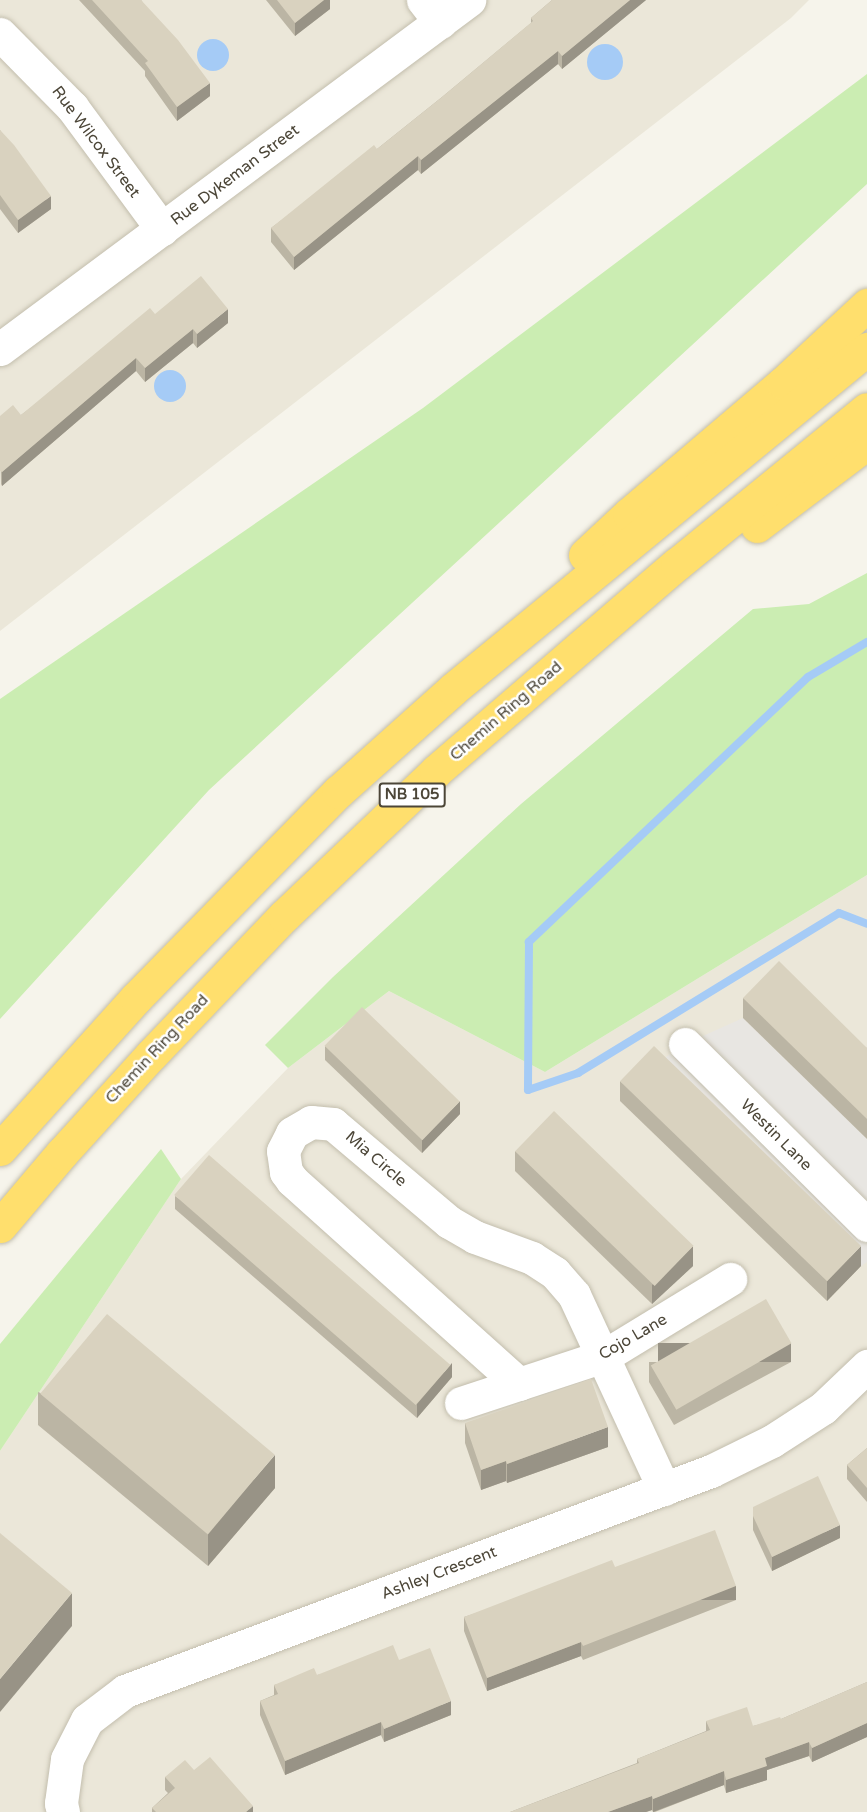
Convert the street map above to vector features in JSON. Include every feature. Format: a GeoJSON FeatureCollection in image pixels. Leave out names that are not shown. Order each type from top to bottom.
{"type":"FeatureCollection","features":[{"type":"Feature","properties":{"kind":"highway"},"geometry":{"type":"LineString","coordinates":[[453,689],[525,611],[629,514],[783,383],[867,305]]}},
{"type":"Feature","properties":{"kind":"highway","name":"NB 105"},"geometry":{"type":"LineString","coordinates":[[0,1149],[136,998],[338,792],[453,689],[867,349]]}},
{"type":"Feature","properties":{"kind":"highway","name":"Chemin Ring Road"},"geometry":{"type":"LineString","coordinates":[[0,1226],[62,1153],[245,957],[436,771],[677,564],[867,409]]}},
{"type":"Feature","properties":{"kind":"highway"},"geometry":{"type":"LineString","coordinates":[[436,771],[540,698],[867,443]]}},
{"type":"Feature","properties":{"kind":"street","name":"Rue Dykeman Street"},"geometry":{"type":"LineString","coordinates":[[0,349],[162,229],[431,11],[470,0]]}},
{"type":"Feature","properties":{"kind":"street","name":"Rue Wilcox Street"},"geometry":{"type":"LineString","coordinates":[[0,34],[72,107],[162,229]]}},
{"type":"Feature","properties":{"kind":"street","name":"Westin Lane"},"geometry":{"type":"LineString","coordinates":[[686,1044],[867,1225]]}},
{"type":"Feature","properties":{"kind":"street","name":"Mia Circle"},"geometry":{"type":"LineString","coordinates":[[519,1384],[292,1180],[286,1172],[283,1151],[292,1133],[311,1122],[333,1124],[449,1222],[475,1237],[532,1258],[555,1273],[574,1295],[664,1489]]}},
{"type":"Feature","properties":{"kind":"street","name":"Cojo Lane"},"geometry":{"type":"LineString","coordinates":[[461,1403],[604,1356],[730,1279]]}},
{"type":"Feature","properties":{"kind":"street","name":"Ashley Crescent"},"geometry":{"type":"LineString","coordinates":[[63,1812],[61,1803],[67,1759],[87,1720],[125,1691],[711,1471],[772,1441],[823,1408],[867,1366]]}},
{"type":"Feature","properties":{"kind":"shaded area"},"geometry":{"type":"Polygon","coordinates":[[[0,0],[809,0],[791,18],[0,631],[0,0]]]}},
{"type":"Feature","properties":{"kind":"shaded area"},"geometry":{"type":"Polygon","coordinates":[[[867,875],[867,1812],[0,1812],[0,1451],[181,1179],[288,1068],[389,991],[545,1072],[867,875]]]}},
{"type":"Feature","properties":{"kind":"shaded area"},"geometry":{"type":"Polygon","coordinates":[[[743,1018],[867,1139],[867,1262],[861,1266],[654,1065],[685,1044],[743,1018]]]}},
{"type":"Feature","properties":{"kind":"green space"},"geometry":{"type":"Polygon","coordinates":[[[867,74],[867,184],[209,790],[0,1019],[0,699],[423,408],[867,74]]]}},
{"type":"Feature","properties":{"kind":"green space"},"geometry":{"type":"Polygon","coordinates":[[[867,573],[867,875],[545,1072],[389,991],[288,1068],[265,1045],[333,977],[521,804],[753,609],[809,604],[867,573]]]}},
{"type":"Feature","properties":{"kind":"green space"},"geometry":{"type":"Polygon","coordinates":[[[161,1149],[181,1179],[0,1451],[0,1344],[161,1149]]]}},
{"type":"Feature","properties":{"kind":"water"},"geometry":{"type":"Polygon","coordinates":[[[213,39],[224,44],[229,55],[224,66],[213,71],[202,66],[197,55],[202,44],[213,39]]]}},
{"type":"Feature","properties":{"kind":"water"},"geometry":{"type":"Polygon","coordinates":[[[605,44],[618,49],[623,62],[618,75],[605,80],[592,75],[587,62],[592,49],[605,44]]]}},
{"type":"Feature","properties":{"kind":"water"},"geometry":{"type":"Polygon","coordinates":[[[170,370],[181,375],[186,386],[181,397],[170,402],[159,397],[154,386],[159,375],[170,370]]]}},
{"type":"Feature","properties":{"kind":"building"},"geometry":{"type":"Polygon","coordinates":[[[92,0],[141,0],[178,40],[210,83],[177,107],[145,63],[148,61],[92,0]]]}},
{"type":"Feature","properties":{"kind":"building"},"geometry":{"type":"Polygon","coordinates":[[[277,0],[324,0],[295,23],[277,0]]]}},
{"type":"Feature","properties":{"kind":"building"},"geometry":{"type":"Polygon","coordinates":[[[552,0],[630,0],[562,56],[558,51],[421,160],[418,156],[294,257],[271,228],[374,145],[377,149],[442,97],[533,21],[531,18],[552,0]]]}},
{"type":"Feature","properties":{"kind":"building"},"geometry":{"type":"Polygon","coordinates":[[[0,130],[14,145],[51,196],[18,220],[0,195],[0,130]]]}},
{"type":"Feature","properties":{"kind":"building"},"geometry":{"type":"Polygon","coordinates":[[[201,276],[228,309],[197,334],[193,329],[145,368],[136,358],[2,472],[0,471],[0,416],[13,405],[21,415],[150,308],[155,314],[201,276]]]}},
{"type":"Feature","properties":{"kind":"building"},"geometry":{"type":"Polygon","coordinates":[[[779,961],[867,1048],[867,1119],[743,998],[779,961]]]}},
{"type":"Feature","properties":{"kind":"building"},"geometry":{"type":"Polygon","coordinates":[[[362,1007],[460,1101],[422,1140],[324,1046],[362,1007]]]}},
{"type":"Feature","properties":{"kind":"building"},"geometry":{"type":"Polygon","coordinates":[[[654,1046],[861,1246],[827,1281],[620,1081],[654,1046]]]}},
{"type":"Feature","properties":{"kind":"building"},"geometry":{"type":"Polygon","coordinates":[[[554,1111],[694,1246],[655,1286],[515,1151],[554,1111]]]}},
{"type":"Feature","properties":{"kind":"building"},"geometry":{"type":"Polygon","coordinates":[[[209,1155],[451,1365],[416,1405],[174,1195],[209,1155]]]}},
{"type":"Feature","properties":{"kind":"building"},"geometry":{"type":"Polygon","coordinates":[[[766,1299],[792,1343],[676,1410],[651,1366],[766,1299]]]}},
{"type":"Feature","properties":{"kind":"building"},"geometry":{"type":"Polygon","coordinates":[[[107,1314],[275,1455],[208,1534],[40,1394],[107,1314]]]}},
{"type":"Feature","properties":{"kind":"building"},"geometry":{"type":"Polygon","coordinates":[[[591,1379],[608,1427],[507,1464],[506,1461],[481,1470],[465,1423],[591,1379]]]}},
{"type":"Feature","properties":{"kind":"building"},"geometry":{"type":"Polygon","coordinates":[[[867,1448],[867,1488],[847,1465],[867,1448]]]}},
{"type":"Feature","properties":{"kind":"building"},"geometry":{"type":"Polygon","coordinates":[[[818,1476],[840,1525],[772,1557],[753,1516],[753,1507],[818,1476]]]}},
{"type":"Feature","properties":{"kind":"building"},"geometry":{"type":"Polygon","coordinates":[[[715,1530],[736,1586],[583,1646],[581,1642],[487,1678],[464,1617],[612,1560],[615,1567],[715,1530]]]}},
{"type":"Feature","properties":{"kind":"building"},"geometry":{"type":"Polygon","coordinates":[[[0,1533],[72,1593],[0,1679],[0,1533]]]}},
{"type":"Feature","properties":{"kind":"building"},"geometry":{"type":"Polygon","coordinates":[[[393,1645],[399,1660],[430,1648],[451,1701],[384,1729],[381,1722],[285,1761],[260,1701],[278,1694],[274,1685],[314,1668],[317,1675],[393,1645]]]}},
{"type":"Feature","properties":{"kind":"building"},"geometry":{"type":"Polygon","coordinates":[[[867,1682],[867,1723],[812,1748],[809,1742],[765,1758],[767,1766],[726,1780],[724,1771],[653,1799],[652,1796],[608,1812],[510,1812],[639,1763],[637,1759],[710,1730],[706,1721],[747,1707],[753,1726],[780,1717],[781,1719],[867,1682]]]}},
{"type":"Feature","properties":{"kind":"building"},"geometry":{"type":"Polygon","coordinates":[[[210,1757],[253,1806],[246,1812],[156,1812],[152,1808],[175,1788],[165,1777],[185,1760],[194,1770],[210,1757]]]}},
{"type":"Feature","properties":{"kind":"waterway"},"geometry":{"type":"LineString","coordinates":[[867,642],[808,677],[529,942],[528,1090],[578,1073],[839,913],[867,924]]}}]}
